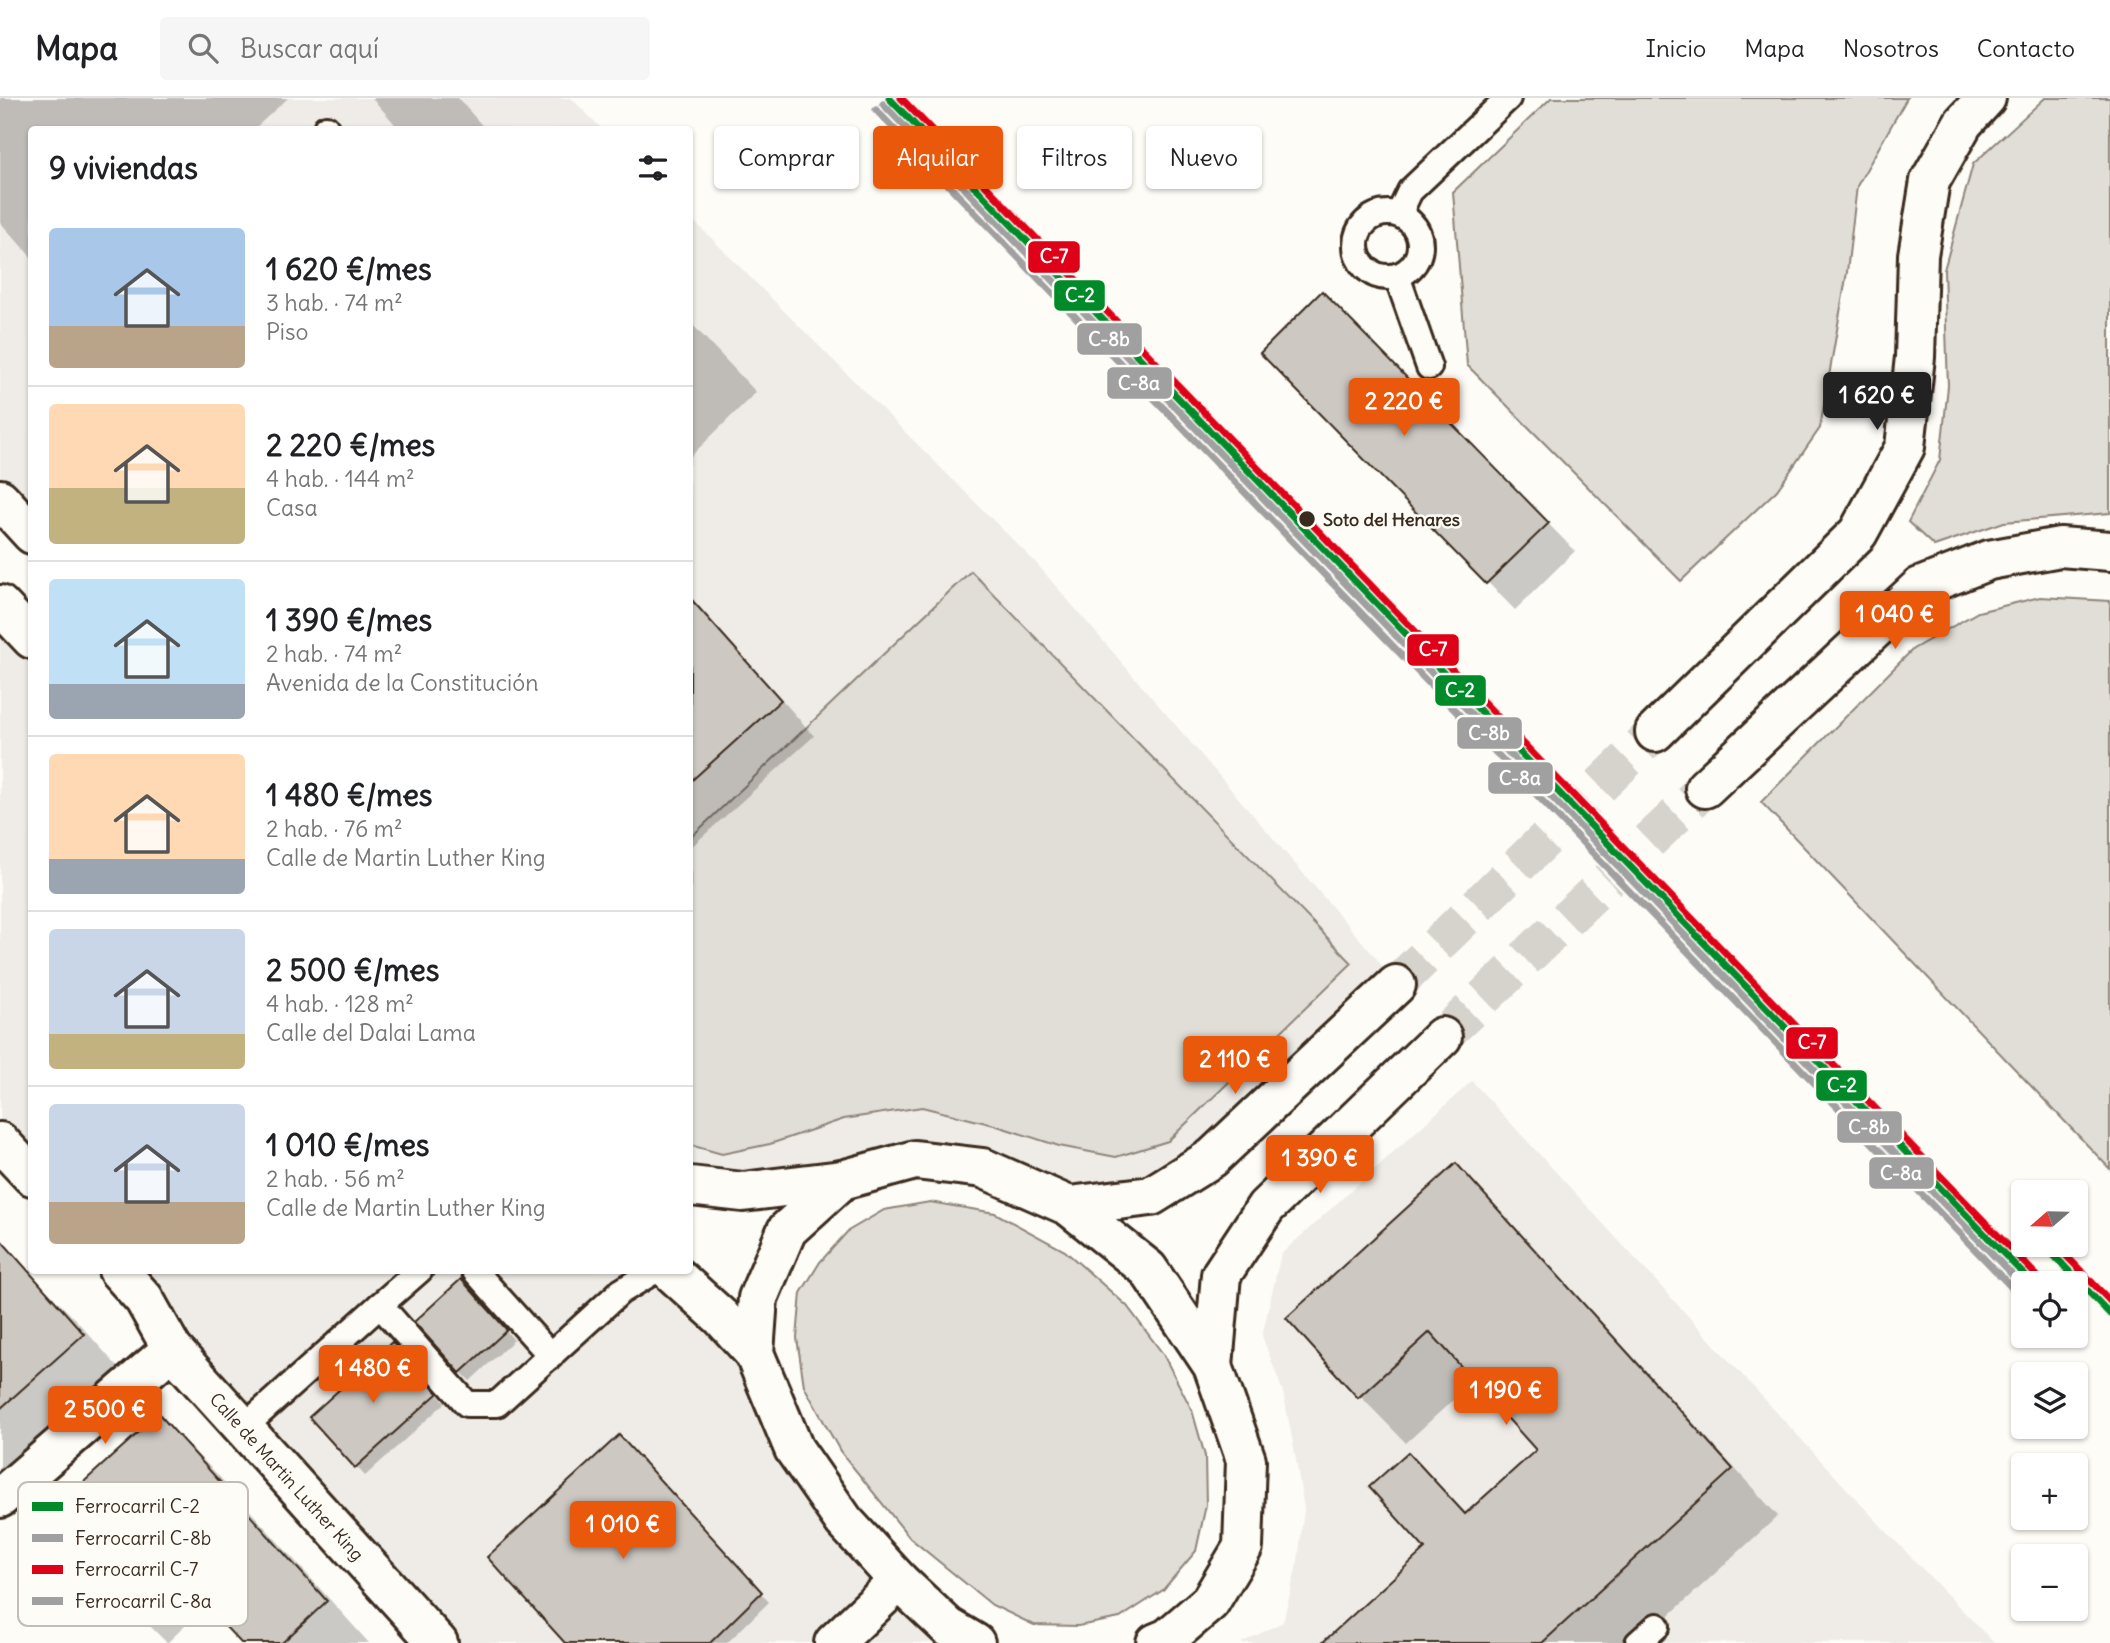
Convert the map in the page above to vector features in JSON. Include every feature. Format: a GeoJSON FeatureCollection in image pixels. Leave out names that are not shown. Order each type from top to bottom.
{"type":"FeatureCollection","features":[{"type":"Feature","properties":{"kind":"street"},"geometry":{"type":"LineString","coordinates":[[1655,732],[1858,533],[1905,447],[1915,357],[1918,255],[1930,181],[1963,123],[1986,98]]}},
{"type":"Feature","properties":{"kind":"street"},"geometry":{"type":"LineString","coordinates":[[0,499],[28,530]]}},
{"type":"Feature","properties":{"kind":"street"},"geometry":{"type":"LineString","coordinates":[[1704,788],[1920,587],[1989,560],[2060,547],[2110,551]]}},
{"type":"Feature","properties":{"kind":"street"},"geometry":{"type":"LineString","coordinates":[[0,605],[28,635]]}},
{"type":"Feature","properties":{"kind":"street"},"geometry":{"type":"LineString","coordinates":[[1069,1206],[1151,1195],[1212,1157],[1396,985]]}},
{"type":"Feature","properties":{"kind":"street"},"geometry":{"type":"LineString","coordinates":[[1213,1366],[1221,1275],[1266,1208],[1442,1037]]}},
{"type":"Feature","properties":{"kind":"street"},"geometry":{"type":"LineString","coordinates":[[0,1142],[28,1172]]}},
{"type":"Feature","properties":{"kind":"street"},"geometry":{"type":"LineString","coordinates":[[693,1186],[743,1192],[842,1180],[915,1160],[982,1168],[1069,1206],[1148,1269],[1213,1366],[1246,1460],[1243,1547],[1210,1602],[1168,1638],[1156,1643]]}},
{"type":"Feature","properties":{"kind":"street"},"geometry":{"type":"LineString","coordinates":[[754,1353],[758,1298],[787,1230],[842,1180]]}},
{"type":"Feature","properties":{"kind":"street","name":"Calle de Martin Luther King"},"geometry":{"type":"LineString","coordinates":[[122,1274],[144,1298],[172,1349],[438,1643]]}},
{"type":"Feature","properties":{"kind":"street"},"geometry":{"type":"LineString","coordinates":[[673,1274],[754,1353],[794,1450],[844,1521],[899,1581],[948,1627],[975,1643]]}},
{"type":"Feature","properties":{"kind":"street"},"geometry":{"type":"LineString","coordinates":[[18,1482],[172,1349]]}},
{"type":"Feature","properties":{"kind":"street"},"geometry":{"type":"LineString","coordinates":[[0,1498],[18,1482]]}},
{"type":"Feature","properties":{"kind":"street"},"geometry":{"type":"LineString","coordinates":[[834,1643],[899,1581]]}},
{"type":"Feature","properties":{"kind":"street"},"geometry":{"type":"LineString","coordinates":[[1201,1643],[1210,1602]]}},
{"type":"Feature","properties":{"kind":"lane"},"geometry":{"type":"LineString","coordinates":[[1399,214],[1410,191],[1508,98]]}},
{"type":"Feature","properties":{"kind":"lane"},"geometry":{"type":"LineString","coordinates":[[1384,212],[1399,214],[1410,221],[1418,232],[1421,246],[1418,259],[1409,269],[1397,276],[1382,276],[1369,270],[1359,258],[1356,243],[1360,229],[1370,218],[1384,212]]}},
{"type":"Feature","properties":{"kind":"lane"},"geometry":{"type":"LineString","coordinates":[[1397,276],[1429,367]]}},
{"type":"Feature","properties":{"kind":"lane"},"geometry":{"type":"LineString","coordinates":[[243,1428],[415,1274]]}},
{"type":"Feature","properties":{"kind":"lane"},"geometry":{"type":"LineString","coordinates":[[478,1274],[551,1356]]}},
{"type":"Feature","properties":{"kind":"lane"},"geometry":{"type":"LineString","coordinates":[[380,1305],[467,1404],[497,1404],[620,1292],[649,1274]]}},
{"type":"Feature","properties":{"kind":"lane"},"geometry":{"type":"LineString","coordinates":[[1638,1643],[1657,1626]]}},
{"type":"Feature","properties":{"kind":"shaded area"},"geometry":{"type":"Polygon","coordinates":[[[0,98],[571,98],[599,126],[28,126],[28,531],[0,499],[0,98]]]}},
{"type":"Feature","properties":{"kind":"shaded area"},"geometry":{"type":"Polygon","coordinates":[[[1551,98],[1907,98],[1857,186],[1847,272],[1820,428],[1777,490],[1681,581],[1467,365],[1453,192],[1551,98]]]}},
{"type":"Feature","properties":{"kind":"shaded area"},"geometry":{"type":"Polygon","coordinates":[[[2045,98],[2110,98],[2110,513],[2004,522],[1934,546],[1908,522],[1940,460],[1948,386],[1944,270],[1973,164],[2045,98]]]}},
{"type":"Feature","properties":{"kind":"shaded area"},"geometry":{"type":"Polygon","coordinates":[[[693,220],[1036,563],[1377,959],[1396,985],[1212,1157],[1069,1206],[983,1168],[693,1186],[693,220]]]}},
{"type":"Feature","properties":{"kind":"shaded area"},"geometry":{"type":"Polygon","coordinates":[[[971,571],[1352,963],[1168,1141],[1116,1157],[1059,1146],[994,1125],[922,1107],[844,1119],[770,1144],[722,1154],[693,1146],[693,835],[971,571]]]}},
{"type":"Feature","properties":{"kind":"shaded area"},"geometry":{"type":"Polygon","coordinates":[[[2040,597],[2110,601],[2110,1169],[1761,802],[1913,649],[1978,612],[2040,597]]]}},
{"type":"Feature","properties":{"kind":"shaded area"},"geometry":{"type":"Polygon","coordinates":[[[0,605],[28,636],[28,1173],[0,1142],[0,605]]]}},
{"type":"Feature","properties":{"kind":"shaded area"},"geometry":{"type":"Polygon","coordinates":[[[1472,1081],[1882,1527],[1994,1643],[1241,1643],[1283,1622],[1298,1561],[1304,1509],[1283,1392],[1262,1336],[1281,1254],[1472,1081]]]}},
{"type":"Feature","properties":{"kind":"shaded area"},"geometry":{"type":"Polygon","coordinates":[[[930,1202],[995,1213],[1065,1251],[1127,1306],[1163,1354],[1192,1410],[1205,1456],[1206,1505],[1196,1551],[1163,1590],[1120,1618],[1078,1626],[1034,1625],[992,1605],[910,1538],[840,1451],[804,1386],[797,1338],[801,1293],[820,1262],[848,1231],[884,1210],[930,1202]]]}},
{"type":"Feature","properties":{"kind":"shaded area"},"geometry":{"type":"Polygon","coordinates":[[[121,1274],[672,1274],[720,1317],[794,1449],[975,1643],[438,1643],[121,1274]]]}},
{"type":"Feature","properties":{"kind":"building","name":"Soto del Henares"},"geometry":{"type":"Polygon","coordinates":[[[1322,291],[1549,523],[1486,584],[1260,353],[1322,291]]]}},
{"type":"Feature","properties":{"kind":"building"},"geometry":{"type":"Polygon","coordinates":[[[693,601],[781,700],[693,779],[693,601]]]}},
{"type":"Feature","properties":{"kind":"building"},"geometry":{"type":"Polygon","coordinates":[[[1456,1163],[1733,1469],[1542,1643],[1322,1643],[1425,1549],[1369,1487],[1408,1452],[1465,1514],[1536,1450],[1430,1332],[1358,1398],[1286,1318],[1456,1163]]]}},
{"type":"Feature","properties":{"kind":"building"},"geometry":{"type":"Polygon","coordinates":[[[0,1239],[28,1274],[31,1274],[84,1334],[0,1409],[0,1239]]]}},
{"type":"Feature","properties":{"kind":"building"},"geometry":{"type":"Polygon","coordinates":[[[461,1279],[507,1330],[460,1373],[414,1322],[461,1279]]]}},
{"type":"Feature","properties":{"kind":"building"},"geometry":{"type":"Polygon","coordinates":[[[392,1342],[438,1393],[355,1468],[309,1417],[392,1342]]]}},
{"type":"Feature","properties":{"kind":"building"},"geometry":{"type":"Polygon","coordinates":[[[159,1414],[220,1482],[84,1482],[159,1414]]]}},
{"type":"Feature","properties":{"kind":"building"},"geometry":{"type":"Polygon","coordinates":[[[619,1435],[762,1592],[710,1643],[565,1643],[487,1557],[619,1435]]]}},
{"type":"Feature","properties":{"kind":"building"},"geometry":{"type":"Polygon","coordinates":[[[248,1513],[327,1601],[282,1643],[241,1643],[225,1626],[248,1626],[248,1513]]]}},
{"type":"Feature","properties":{"kind":"tunnel"},"geometry":{"type":"LineString","coordinates":[[1396,985],[1655,732]]}},
{"type":"Feature","properties":{"kind":"tunnel"},"geometry":{"type":"LineString","coordinates":[[1442,1037],[1705,788]]}},
{"type":"Feature","properties":{"kind":"rail line","name":"C-2"},"geometry":{"type":"LineString","coordinates":[[889,98],[2020,1271]]}},
{"type":"Feature","properties":{"kind":"rail line","name":"C-7"},"geometry":{"type":"LineString","coordinates":[[901,98],[2032,1271]]}},
{"type":"Feature","properties":{"kind":"rail line","name":"C-8b"},"geometry":{"type":"LineString","coordinates":[[883,104],[2011,1274]]}},
{"type":"Feature","properties":{"kind":"rail line","name":"C-8a"},"geometry":{"type":"LineString","coordinates":[[876,110],[2011,1287]]}},
{"type":"Feature","properties":{"kind":"rail line","name":"C-2"},"geometry":{"type":"LineString","coordinates":[[2055,1257],[2110,1314]]}},
{"type":"Feature","properties":{"kind":"rail line","name":"C-7"},"geometry":{"type":"LineString","coordinates":[[2068,1257],[2110,1301]]}},
{"type":"Feature","properties":{"kind":"place","name":"Soto del Henares"},"geometry":{"type":"Point","coordinates":[1307,519]}}]}
